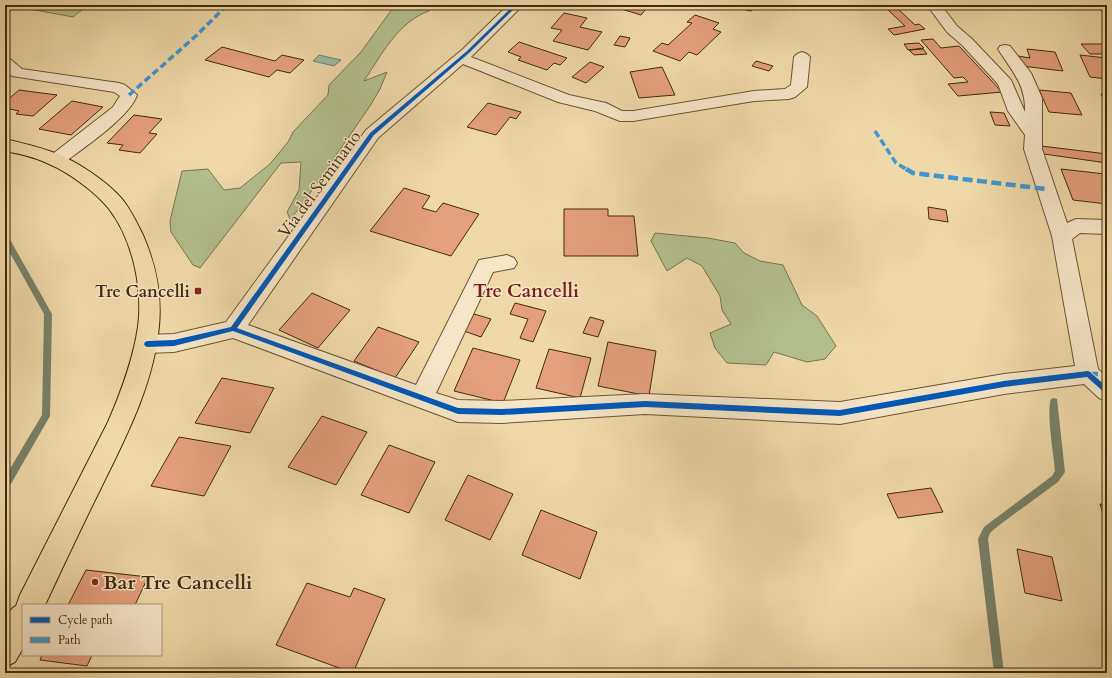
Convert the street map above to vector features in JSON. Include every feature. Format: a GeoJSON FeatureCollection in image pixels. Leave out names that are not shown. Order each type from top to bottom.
{"type":"FeatureCollection","features":[{"type":"Feature","properties":{"kind":"main road"},"geometry":{"type":"LineString","coordinates":[[5,146],[32,151],[56,160],[109,197],[124,217],[137,239],[145,263],[150,291],[150,316],[147,344],[138,378],[124,417],[30,604]]}},
{"type":"Feature","properties":{"kind":"main road"},"geometry":{"type":"LineString","coordinates":[[5,652],[22,620]]}},
{"type":"Feature","properties":{"kind":"street","name":"Via del Seminario"},"geometry":{"type":"LineString","coordinates":[[233,329],[372,134],[461,58],[516,5]]}},
{"type":"Feature","properties":{"kind":"street"},"geometry":{"type":"LineString","coordinates":[[934,5],[952,30],[967,42],[1005,83],[1016,111],[1032,132]]}},
{"type":"Feature","properties":{"kind":"street"},"geometry":{"type":"LineString","coordinates":[[1005,49],[1023,73],[1034,98],[1035,107],[1032,132],[1033,149],[1062,236],[1088,374],[1107,391]]}},
{"type":"Feature","properties":{"kind":"street"},"geometry":{"type":"LineString","coordinates":[[461,58],[564,99],[600,107],[620,116],[633,116],[754,96],[789,94],[799,87],[802,57]]}},
{"type":"Feature","properties":{"kind":"street"},"geometry":{"type":"LineString","coordinates":[[5,62],[17,72],[119,88],[129,95],[127,101],[119,111],[56,160]]}},
{"type":"Feature","properties":{"kind":"street"},"geometry":{"type":"LineString","coordinates":[[1062,236],[1076,226],[1107,227]]}},
{"type":"Feature","properties":{"kind":"street"},"geometry":{"type":"LineString","coordinates":[[422,398],[486,266],[507,263]]}},
{"type":"Feature","properties":{"kind":"street"},"geometry":{"type":"LineString","coordinates":[[147,344],[174,343],[233,329],[458,411],[502,412],[645,404],[840,413],[1004,384],[1088,374]]}},
{"type":"Feature","properties":{"kind":"green space"},"geometry":{"type":"Polygon","coordinates":[[[88,5],[73,17],[13,6],[88,5]]]}},
{"type":"Feature","properties":{"kind":"green space"},"geometry":{"type":"Polygon","coordinates":[[[395,5],[433,5],[429,11],[408,23],[392,40],[377,60],[364,81],[387,72],[380,89],[370,106],[299,209],[290,219],[287,212],[299,190],[301,162],[281,163],[200,268],[193,265],[171,232],[170,221],[182,171],[208,169],[224,190],[240,188],[270,164],[288,142],[293,132],[328,95],[329,85],[361,52],[395,5]]]}},
{"type":"Feature","properties":{"kind":"green space"},"geometry":{"type":"Polygon","coordinates":[[[655,233],[708,238],[735,243],[744,253],[760,261],[783,265],[802,305],[817,316],[836,346],[825,359],[807,362],[774,352],[766,365],[727,363],[715,348],[710,333],[731,324],[722,310],[720,296],[702,266],[687,258],[667,271],[651,241],[655,233]]]}},
{"type":"Feature","properties":{"kind":"shaded area"},"geometry":{"type":"Polygon","coordinates":[[[319,55],[341,60],[334,66],[313,61],[319,55]]]}},
{"type":"Feature","properties":{"kind":"building"},"geometry":{"type":"Polygon","coordinates":[[[621,5],[649,5],[641,15],[618,8],[621,5]]]}},
{"type":"Feature","properties":{"kind":"building"},"geometry":{"type":"Polygon","coordinates":[[[725,5],[753,5],[751,11],[725,5]]]}},
{"type":"Feature","properties":{"kind":"building"},"geometry":{"type":"Polygon","coordinates":[[[897,8],[915,25],[919,24],[925,29],[894,35],[888,29],[905,26],[887,9],[897,8]]]}},
{"type":"Feature","properties":{"kind":"building"},"geometry":{"type":"Polygon","coordinates":[[[564,13],[587,18],[580,27],[602,32],[588,50],[553,41],[562,30],[551,28],[564,13]]]}},
{"type":"Feature","properties":{"kind":"building"},"geometry":{"type":"Polygon","coordinates":[[[695,15],[719,23],[713,29],[721,32],[697,55],[689,52],[680,61],[653,51],[662,43],[668,45],[692,23],[687,22],[695,15]]]}},
{"type":"Feature","properties":{"kind":"building"},"geometry":{"type":"Polygon","coordinates":[[[620,36],[630,38],[625,47],[614,45],[620,36]]]}},
{"type":"Feature","properties":{"kind":"building"},"geometry":{"type":"Polygon","coordinates":[[[933,39],[941,48],[959,46],[1002,92],[958,96],[948,84],[968,82],[963,77],[954,78],[921,40],[933,39]]]}},
{"type":"Feature","properties":{"kind":"building"},"geometry":{"type":"Polygon","coordinates":[[[519,42],[567,58],[560,65],[554,63],[547,70],[518,60],[521,57],[508,52],[519,42]]]}},
{"type":"Feature","properties":{"kind":"building"},"geometry":{"type":"Polygon","coordinates":[[[919,43],[924,48],[908,50],[904,44],[919,43]]]}},
{"type":"Feature","properties":{"kind":"building"},"geometry":{"type":"Polygon","coordinates":[[[1081,44],[1107,44],[1107,54],[1090,54],[1081,44]]]}},
{"type":"Feature","properties":{"kind":"building"},"geometry":{"type":"Polygon","coordinates":[[[222,47],[275,61],[282,55],[304,60],[290,73],[277,70],[269,77],[205,60],[222,47]]]}},
{"type":"Feature","properties":{"kind":"building"},"geometry":{"type":"Polygon","coordinates":[[[923,49],[927,54],[914,55],[909,50],[923,49]]]}},
{"type":"Feature","properties":{"kind":"building"},"geometry":{"type":"Polygon","coordinates":[[[1027,49],[1055,52],[1063,71],[1022,66],[1018,56],[1030,58],[1027,49]]]}},
{"type":"Feature","properties":{"kind":"building"},"geometry":{"type":"Polygon","coordinates":[[[1080,55],[1106,58],[1107,79],[1090,77],[1080,55]]]}},
{"type":"Feature","properties":{"kind":"building"},"geometry":{"type":"Polygon","coordinates":[[[756,61],[773,66],[769,71],[752,66],[756,61]]]}},
{"type":"Feature","properties":{"kind":"building"},"geometry":{"type":"Polygon","coordinates":[[[590,62],[604,67],[586,83],[572,77],[590,62]]]}},
{"type":"Feature","properties":{"kind":"building"},"geometry":{"type":"Polygon","coordinates":[[[662,67],[675,95],[639,98],[630,72],[662,67]]]}},
{"type":"Feature","properties":{"kind":"building"},"geometry":{"type":"Polygon","coordinates":[[[19,90],[57,95],[33,116],[16,114],[19,111],[5,108],[5,102],[19,90]]]}},
{"type":"Feature","properties":{"kind":"building"},"geometry":{"type":"Polygon","coordinates":[[[1039,90],[1071,93],[1082,115],[1049,112],[1039,90]]]}},
{"type":"Feature","properties":{"kind":"building"},"geometry":{"type":"Polygon","coordinates":[[[1101,94],[1107,94],[1107,106],[1101,94]]]}},
{"type":"Feature","properties":{"kind":"building"},"geometry":{"type":"Polygon","coordinates":[[[72,101],[103,107],[71,135],[39,129],[72,101]]]}},
{"type":"Feature","properties":{"kind":"building"},"geometry":{"type":"Polygon","coordinates":[[[488,103],[521,112],[516,119],[510,117],[496,135],[467,127],[488,103]]]}},
{"type":"Feature","properties":{"kind":"building"},"geometry":{"type":"Polygon","coordinates":[[[990,112],[1004,113],[1010,126],[995,125],[990,112]]]}},
{"type":"Feature","properties":{"kind":"building"},"geometry":{"type":"Polygon","coordinates":[[[134,115],[162,119],[149,133],[157,134],[140,153],[119,150],[123,145],[107,143],[134,115]]]}},
{"type":"Feature","properties":{"kind":"building"},"geometry":{"type":"Polygon","coordinates":[[[1041,146],[1107,154],[1107,163],[1044,154],[1041,146]]]}},
{"type":"Feature","properties":{"kind":"building"},"geometry":{"type":"Polygon","coordinates":[[[1061,169],[1105,174],[1107,179],[1107,204],[1073,200],[1061,169]]]}},
{"type":"Feature","properties":{"kind":"building"},"geometry":{"type":"Polygon","coordinates":[[[404,188],[430,196],[422,208],[436,212],[443,203],[479,214],[451,256],[370,231],[404,188]]]}},
{"type":"Feature","properties":{"kind":"building"},"geometry":{"type":"Polygon","coordinates":[[[928,207],[946,210],[948,222],[929,219],[928,207]]]}},
{"type":"Feature","properties":{"kind":"building"},"geometry":{"type":"Polygon","coordinates":[[[564,209],[608,209],[608,216],[634,216],[638,256],[564,256],[564,209]]]}},
{"type":"Feature","properties":{"kind":"building"},"geometry":{"type":"Polygon","coordinates":[[[312,293],[350,310],[318,348],[279,330],[312,293]]]}},
{"type":"Feature","properties":{"kind":"building"},"geometry":{"type":"Polygon","coordinates":[[[515,303],[546,311],[533,342],[520,338],[528,319],[510,314],[515,303]]]}},
{"type":"Feature","properties":{"kind":"building"},"geometry":{"type":"Polygon","coordinates":[[[474,314],[491,319],[481,337],[464,331],[474,314]]]}},
{"type":"Feature","properties":{"kind":"building"},"geometry":{"type":"Polygon","coordinates":[[[590,317],[604,321],[598,337],[583,333],[590,317]]]}},
{"type":"Feature","properties":{"kind":"building"},"geometry":{"type":"Polygon","coordinates":[[[378,327],[419,342],[395,378],[354,361],[378,327]]]}},
{"type":"Feature","properties":{"kind":"building"},"geometry":{"type":"Polygon","coordinates":[[[608,342],[656,351],[649,396],[598,386],[608,342]]]}},
{"type":"Feature","properties":{"kind":"building"},"geometry":{"type":"Polygon","coordinates":[[[473,348],[520,360],[503,403],[454,391],[473,348]]]}},
{"type":"Feature","properties":{"kind":"building"},"geometry":{"type":"Polygon","coordinates":[[[549,349],[591,358],[580,398],[536,388],[549,349]]]}},
{"type":"Feature","properties":{"kind":"building"},"geometry":{"type":"Polygon","coordinates":[[[222,378],[274,388],[250,433],[195,423],[222,378]]]}},
{"type":"Feature","properties":{"kind":"building"},"geometry":{"type":"Polygon","coordinates":[[[322,416],[367,432],[336,485],[288,467],[322,416]]]}},
{"type":"Feature","properties":{"kind":"building"},"geometry":{"type":"Polygon","coordinates":[[[179,437],[231,446],[204,496],[151,486],[179,437]]]}},
{"type":"Feature","properties":{"kind":"building"},"geometry":{"type":"Polygon","coordinates":[[[389,445],[435,462],[409,513],[361,495],[389,445]]]}},
{"type":"Feature","properties":{"kind":"building"},"geometry":{"type":"Polygon","coordinates":[[[468,475],[513,494],[490,540],[445,520],[468,475]]]}},
{"type":"Feature","properties":{"kind":"building"},"geometry":{"type":"Polygon","coordinates":[[[931,488],[943,512],[898,518],[887,494],[931,488]]]}},
{"type":"Feature","properties":{"kind":"building"},"geometry":{"type":"Polygon","coordinates":[[[1100,504],[1107,505],[1107,528],[1100,504]]]}},
{"type":"Feature","properties":{"kind":"building"},"geometry":{"type":"Polygon","coordinates":[[[541,510],[597,532],[580,579],[522,555],[541,510]]]}},
{"type":"Feature","properties":{"kind":"building"},"geometry":{"type":"Polygon","coordinates":[[[1017,549],[1052,557],[1062,601],[1025,593],[1017,549]]]}},
{"type":"Feature","properties":{"kind":"building"},"geometry":{"type":"Polygon","coordinates":[[[86,570],[148,577],[135,604],[69,604],[86,570]]]}},
{"type":"Feature","properties":{"kind":"building"},"geometry":{"type":"Polygon","coordinates":[[[307,583],[350,597],[354,588],[385,599],[353,673],[276,645],[307,583]]]}},
{"type":"Feature","properties":{"kind":"building"},"geometry":{"type":"Polygon","coordinates":[[[42,656],[92,656],[87,666],[40,660],[42,656]]]}},
{"type":"Feature","properties":{"kind":"waterway"},"geometry":{"type":"LineString","coordinates":[[5,238],[48,314],[46,416],[5,486]]}},
{"type":"Feature","properties":{"kind":"waterway"},"geometry":{"type":"LineString","coordinates":[[999,673],[983,539],[987,530],[995,523],[1055,479],[1060,472],[1054,417],[1054,402]]}},
{"type":"Feature","properties":{"kind":"marked path"},"geometry":{"type":"LineString","coordinates":[[129,95],[197,35],[227,5]]}},
{"type":"Feature","properties":{"kind":"marked path"},"geometry":{"type":"LineString","coordinates":[[875,131],[896,163],[913,173],[1046,189]]}},
{"type":"Feature","properties":{"kind":"marked path"},"geometry":{"type":"LineString","coordinates":[[1088,374],[1107,374]]}},
{"type":"Feature","properties":{"kind":"cycle path"},"geometry":{"type":"LineString","coordinates":[[233,329],[372,134],[468,52],[516,5]]}},
{"type":"Feature","properties":{"kind":"cycle path"},"geometry":{"type":"LineString","coordinates":[[147,344],[174,343],[233,329],[458,411],[502,412],[645,404],[840,413],[1004,384],[1088,374],[1107,391]]}},
{"type":"Feature","properties":{"kind":"place","name":"Tre Cancelli"},"geometry":{"type":"Point","coordinates":[198,291]}},
{"type":"Feature","properties":{"kind":"place","name":"Bar Tre Cancelli"},"geometry":{"type":"Point","coordinates":[95,582]}},
{"type":"Feature","properties":{"kind":"district","name":"Tre Cancelli"},"geometry":{"type":"Point","coordinates":[526,290]}}]}
